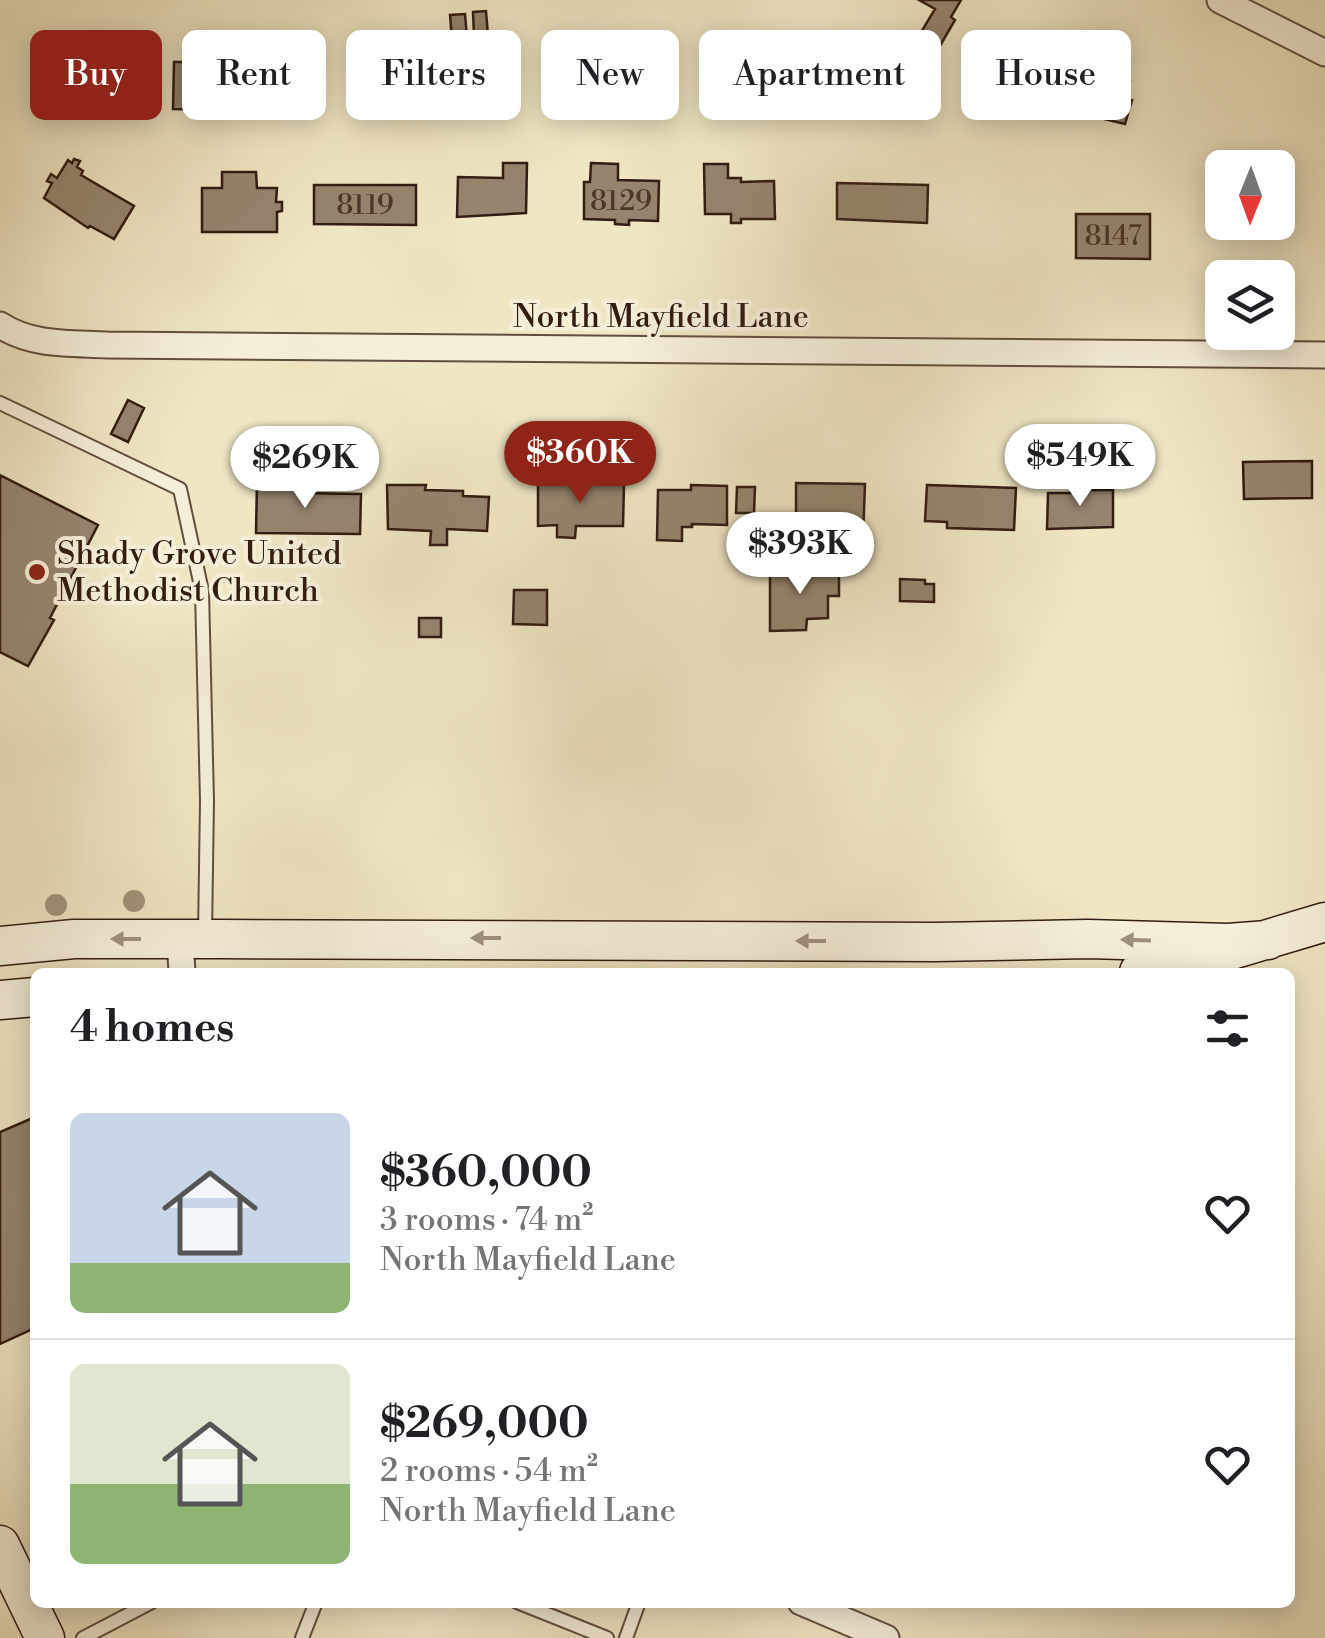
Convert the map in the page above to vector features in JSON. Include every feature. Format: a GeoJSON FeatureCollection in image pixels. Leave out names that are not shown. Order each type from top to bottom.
{"type":"FeatureCollection","features":[{"type":"Feature","properties":{"kind":"main road"},"geometry":{"type":"LineString","coordinates":[[1155,968],[1325,922]]}},
{"type":"Feature","properties":{"kind":"main road"},"geometry":{"type":"LineString","coordinates":[[0,946],[74,939],[189,950],[1268,940]]}},
{"type":"Feature","properties":{"kind":"main road"},"geometry":{"type":"LineString","coordinates":[[0,1000],[30,997]]}},
{"type":"Feature","properties":{"kind":"main road"},"geometry":{"type":"LineString","coordinates":[[0,1545],[30,1607]]}},
{"type":"Feature","properties":{"kind":"main road"},"geometry":{"type":"LineString","coordinates":[[30,1608],[45,1638]]}},
{"type":"Feature","properties":{"kind":"street"},"geometry":{"type":"LineString","coordinates":[[1220,0],[1325,53]]}},
{"type":"Feature","properties":{"kind":"street","name":"North Mayfield Lane"},"geometry":{"type":"LineString","coordinates":[[0,325],[38,342],[107,345],[1325,355]]}},
{"type":"Feature","properties":{"kind":"street"},"geometry":{"type":"LineString","coordinates":[[815,1608],[886,1638]]}},
{"type":"Feature","properties":{"kind":"lane"},"geometry":{"type":"LineString","coordinates":[[0,403],[180,489],[202,591],[207,801],[189,950]]}},
{"type":"Feature","properties":{"kind":"lane"},"geometry":{"type":"LineString","coordinates":[[82,1638],[140,1608]]}},
{"type":"Feature","properties":{"kind":"lane"},"geometry":{"type":"LineString","coordinates":[[302,1638],[314,1608]]}},
{"type":"Feature","properties":{"kind":"lane"},"geometry":{"type":"LineString","coordinates":[[532,1608],[607,1638]]}},
{"type":"Feature","properties":{"kind":"lane"},"geometry":{"type":"LineString","coordinates":[[626,1638],[637,1608]]}},
{"type":"Feature","properties":{"kind":"building"},"geometry":{"type":"Polygon","coordinates":[[[919,0],[961,0],[941,44],[941,30],[922,30],[935,9],[919,0]]]}},
{"type":"Feature","properties":{"kind":"building"},"geometry":{"type":"Polygon","coordinates":[[[486,11],[488,30],[474,30],[473,12],[486,11]]]}},
{"type":"Feature","properties":{"kind":"building"},"geometry":{"type":"Polygon","coordinates":[[[465,14],[466,30],[451,30],[450,15],[465,14]]]}},
{"type":"Feature","properties":{"kind":"building"},"geometry":{"type":"Polygon","coordinates":[[[174,62],[182,62],[182,109],[173,109],[174,62]]]}},
{"type":"Feature","properties":{"kind":"building"},"geometry":{"type":"Polygon","coordinates":[[[74,159],[80,161],[77,167],[83,171],[81,175],[134,206],[114,239],[88,228],[44,198],[52,183],[47,181],[51,174],[57,178],[68,160],[72,163],[74,159]]]}},
{"type":"Feature","properties":{"kind":"building"},"geometry":{"type":"Polygon","coordinates":[[[503,163],[527,163],[526,213],[457,217],[458,177],[503,178],[503,163]]]}},
{"type":"Feature","properties":{"kind":"building"},"geometry":{"type":"Polygon","coordinates":[[[591,163],[618,164],[618,180],[659,181],[658,221],[629,220],[629,225],[615,224],[615,220],[584,219],[584,182],[590,182],[591,163]]]}},
{"type":"Feature","properties":{"kind":"building"},"geometry":{"type":"Polygon","coordinates":[[[704,164],[728,164],[728,178],[741,178],[741,182],[774,181],[775,219],[741,219],[741,223],[731,223],[731,214],[705,214],[704,164]]]}},
{"type":"Feature","properties":{"kind":"building"},"geometry":{"type":"Polygon","coordinates":[[[222,172],[256,172],[257,188],[277,188],[276,202],[282,202],[282,211],[277,212],[277,232],[202,232],[202,188],[222,188],[222,172]]]}},
{"type":"Feature","properties":{"kind":"building"},"geometry":{"type":"Polygon","coordinates":[[[837,183],[928,185],[927,223],[837,219],[837,183]]]}},
{"type":"Feature","properties":{"kind":"building"},"geometry":{"type":"Polygon","coordinates":[[[314,185],[416,185],[416,225],[314,224],[314,185]]]}},
{"type":"Feature","properties":{"kind":"building"},"geometry":{"type":"Polygon","coordinates":[[[1076,214],[1150,214],[1150,259],[1076,258],[1076,214]]]}},
{"type":"Feature","properties":{"kind":"building"},"geometry":{"type":"Polygon","coordinates":[[[128,400],[144,408],[128,442],[111,434],[128,400]]]}},
{"type":"Feature","properties":{"kind":"building"},"geometry":{"type":"Polygon","coordinates":[[[1312,461],[1312,498],[1244,499],[1243,462],[1312,461]]]}},
{"type":"Feature","properties":{"kind":"building","name":"Shady Grove United Methodist Church"},"geometry":{"type":"Polygon","coordinates":[[[0,475],[98,525],[28,666],[0,652],[0,475]]]}},
{"type":"Feature","properties":{"kind":"building"},"geometry":{"type":"Polygon","coordinates":[[[257,481],[296,482],[296,493],[361,494],[360,534],[256,533],[257,481]]]}},
{"type":"Feature","properties":{"kind":"building"},"geometry":{"type":"Polygon","coordinates":[[[538,483],[624,484],[623,526],[576,526],[575,538],[557,537],[557,525],[538,526],[538,483]]]}},
{"type":"Feature","properties":{"kind":"building"},"geometry":{"type":"Polygon","coordinates":[[[796,483],[865,484],[863,539],[838,539],[838,525],[796,524],[796,483]]]}},
{"type":"Feature","properties":{"kind":"building"},"geometry":{"type":"Polygon","coordinates":[[[387,485],[426,485],[425,490],[463,491],[463,496],[489,497],[487,531],[447,529],[447,545],[430,545],[431,531],[388,529],[387,485]]]}},
{"type":"Feature","properties":{"kind":"building"},"geometry":{"type":"Polygon","coordinates":[[[691,485],[727,486],[727,525],[692,524],[682,527],[682,541],[657,540],[658,490],[691,490],[691,485]]]}},
{"type":"Feature","properties":{"kind":"building"},"geometry":{"type":"Polygon","coordinates":[[[927,485],[1016,488],[1014,530],[947,528],[947,522],[925,521],[927,485]]]}},
{"type":"Feature","properties":{"kind":"building"},"geometry":{"type":"Polygon","coordinates":[[[1071,485],[1083,485],[1083,490],[1113,490],[1113,527],[1047,529],[1048,493],[1071,493],[1071,485]]]}},
{"type":"Feature","properties":{"kind":"building"},"geometry":{"type":"Polygon","coordinates":[[[737,487],[755,487],[754,513],[736,513],[737,487]]]}},
{"type":"Feature","properties":{"kind":"building"},"geometry":{"type":"Polygon","coordinates":[[[770,570],[839,570],[839,596],[828,596],[828,618],[807,619],[806,630],[770,631],[770,570]]]}},
{"type":"Feature","properties":{"kind":"building"},"geometry":{"type":"Polygon","coordinates":[[[900,579],[934,584],[934,602],[900,601],[900,579]]]}},
{"type":"Feature","properties":{"kind":"building"},"geometry":{"type":"Polygon","coordinates":[[[514,590],[547,590],[547,625],[513,624],[514,590]]]}},
{"type":"Feature","properties":{"kind":"building"},"geometry":{"type":"Polygon","coordinates":[[[419,618],[441,618],[441,637],[419,637],[419,618]]]}},
{"type":"Feature","properties":{"kind":"building"},"geometry":{"type":"Polygon","coordinates":[[[30,1119],[30,1330],[0,1344],[0,1132],[30,1119]]]}},
{"type":"Feature","properties":{"kind":"place","name":"Shady Grove United Methodist Church"},"geometry":{"type":"Point","coordinates":[37,572]}}]}
